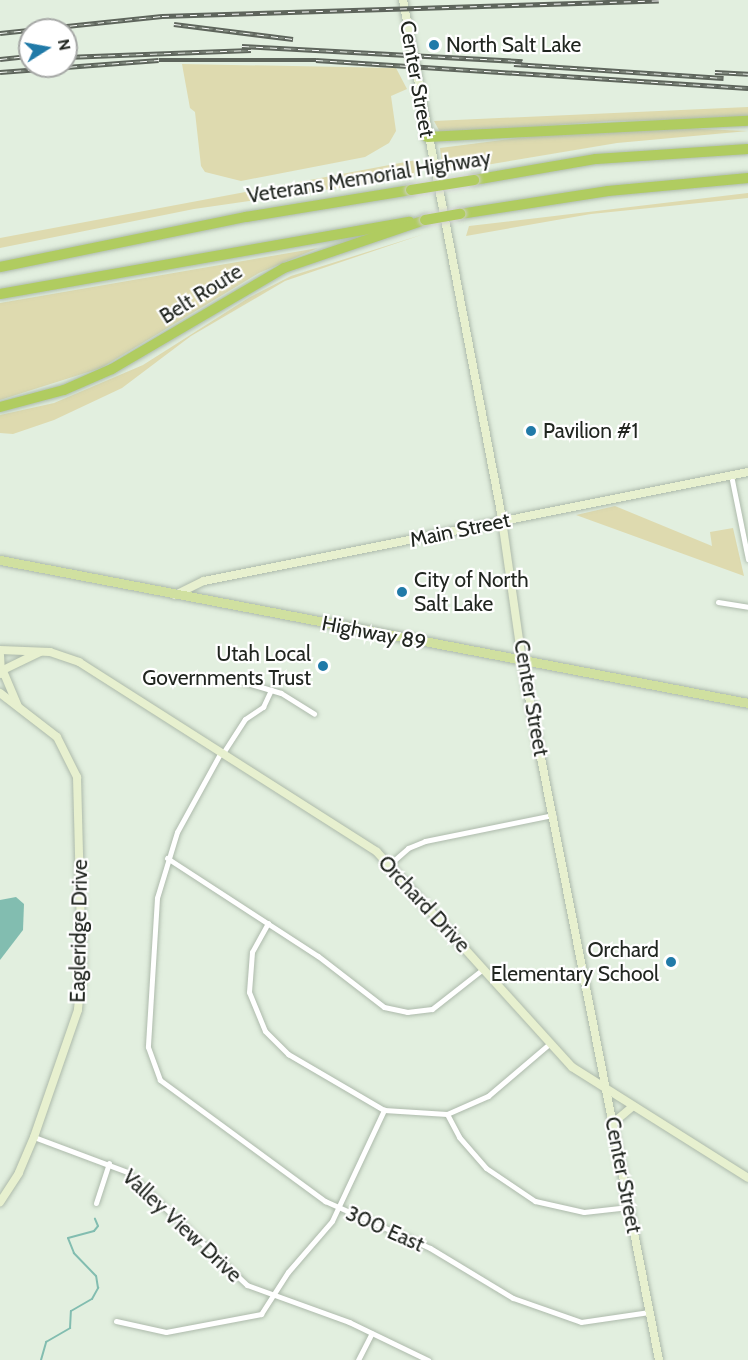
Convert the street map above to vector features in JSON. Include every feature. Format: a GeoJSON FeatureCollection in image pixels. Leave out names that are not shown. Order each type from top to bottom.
{"type":"FeatureCollection","features":[{"type":"Feature","properties":{"kind":"highway"},"geometry":{"type":"LineString","coordinates":[[427,137],[748,121]]}},
{"type":"Feature","properties":{"kind":"highway","name":"Veterans Memorial Highway"},"geometry":{"type":"LineString","coordinates":[[0,267],[246,217],[596,159],[748,148]]}},
{"type":"Feature","properties":{"kind":"highway"},"geometry":{"type":"LineString","coordinates":[[0,294],[460,214],[608,191],[748,178]]}},
{"type":"Feature","properties":{"kind":"highway","name":"Belt Route"},"geometry":{"type":"LineString","coordinates":[[0,407],[64,390],[112,369],[284,268],[425,220]]}},
{"type":"Feature","properties":{"kind":"main road","name":"Center Street"},"geometry":{"type":"LineString","coordinates":[[403,0],[501,522],[522,662],[658,1360]]}},
{"type":"Feature","properties":{"kind":"main road","name":"Main Street"},"geometry":{"type":"LineString","coordinates":[[175,595],[204,581],[748,472]]}},
{"type":"Feature","properties":{"kind":"main road","name":"Highway 89"},"geometry":{"type":"LineString","coordinates":[[0,560],[522,662],[748,703]]}},
{"type":"Feature","properties":{"kind":"main road","name":"Orchard Drive"},"geometry":{"type":"LineString","coordinates":[[0,653],[40,652],[64,655],[85,665],[391,863],[549,1044],[606,1090],[748,1178]]}},
{"type":"Feature","properties":{"kind":"main road"},"geometry":{"type":"LineString","coordinates":[[2,672],[40,652]]}},
{"type":"Feature","properties":{"kind":"main road","name":"Eagleridge Drive"},"geometry":{"type":"LineString","coordinates":[[0,653],[2,672],[18,706]]}},
{"type":"Feature","properties":{"kind":"main road","name":"Eagleridge Drive"},"geometry":{"type":"LineString","coordinates":[[0,693],[57,737],[71,759],[80,790],[80,998],[34,1137],[19,1173],[0,1202]]}},
{"type":"Feature","properties":{"kind":"main road"},"geometry":{"type":"LineString","coordinates":[[613,1123],[633,1106]]}},
{"type":"Feature","properties":{"kind":"street"},"geometry":{"type":"LineString","coordinates":[[730,475],[748,556]]}},
{"type":"Feature","properties":{"kind":"street"},"geometry":{"type":"LineString","coordinates":[[718,602],[748,607]]}},
{"type":"Feature","properties":{"kind":"street"},"geometry":{"type":"LineString","coordinates":[[234,679],[271,690],[314,714]]}},
{"type":"Feature","properties":{"kind":"street"},"geometry":{"type":"LineString","coordinates":[[271,690],[263,707],[245,719],[190,802],[167,858],[268,923],[378,1004],[399,1011],[424,1011],[440,1005],[483,969]]}},
{"type":"Feature","properties":{"kind":"street"},"geometry":{"type":"LineString","coordinates":[[391,863],[425,841],[553,815]]}},
{"type":"Feature","properties":{"kind":"street","name":"300 East"},"geometry":{"type":"LineString","coordinates":[[167,858],[154,932],[148,1047],[152,1065],[174,1091],[338,1208],[430,1248],[513,1298],[569,1320],[598,1322],[649,1312]]}},
{"type":"Feature","properties":{"kind":"street"},"geometry":{"type":"LineString","coordinates":[[268,923],[252,952],[249,981],[252,1003],[265,1031],[288,1054],[384,1110],[447,1114],[488,1096],[549,1044]]}},
{"type":"Feature","properties":{"kind":"street"},"geometry":{"type":"LineString","coordinates":[[116,1322],[152,1331],[175,1331],[258,1316],[338,1208],[384,1110]]}},
{"type":"Feature","properties":{"kind":"street"},"geometry":{"type":"LineString","coordinates":[[447,1114],[459,1137],[486,1168],[526,1197],[584,1212],[629,1207]]}},
{"type":"Feature","properties":{"kind":"street","name":"Valley View Drive"},"geometry":{"type":"LineString","coordinates":[[34,1137],[109,1163],[132,1176],[241,1282],[273,1297],[372,1333],[428,1360]]}},
{"type":"Feature","properties":{"kind":"street"},"geometry":{"type":"LineString","coordinates":[[96,1203],[109,1163]]}},
{"type":"Feature","properties":{"kind":"street"},"geometry":{"type":"LineString","coordinates":[[358,1360],[372,1333]]}},
{"type":"Feature","properties":{"kind":"shaded area"},"geometry":{"type":"Polygon","coordinates":[[[182,64],[396,68],[407,89],[391,96],[396,131],[389,143],[365,157],[241,181],[205,172],[201,166],[195,112],[190,108],[182,64]]]}},
{"type":"Feature","properties":{"kind":"shaded area"},"geometry":{"type":"Polygon","coordinates":[[[748,107],[748,119],[610,121],[459,132],[440,132],[434,121],[748,107]]]}},
{"type":"Feature","properties":{"kind":"shaded area"},"geometry":{"type":"Polygon","coordinates":[[[676,128],[748,131],[617,143],[456,170],[442,164],[440,148],[550,134],[676,128]]]}},
{"type":"Feature","properties":{"kind":"shaded area"},"geometry":{"type":"Polygon","coordinates":[[[416,160],[414,177],[194,209],[0,248],[0,238],[416,160]]]}},
{"type":"Feature","properties":{"kind":"shaded area"},"geometry":{"type":"Polygon","coordinates":[[[748,193],[748,198],[591,214],[466,236],[469,226],[748,193]]]}},
{"type":"Feature","properties":{"kind":"shaded area"},"geometry":{"type":"Polygon","coordinates":[[[424,234],[285,281],[191,336],[122,388],[54,420],[13,434],[0,433],[0,415],[54,403],[143,365],[250,297],[291,276],[424,234]]]}},
{"type":"Feature","properties":{"kind":"shaded area"},"geometry":{"type":"Polygon","coordinates":[[[318,248],[259,273],[101,368],[0,400],[0,303],[318,248]]]}},
{"type":"Feature","properties":{"kind":"shaded area"},"geometry":{"type":"Polygon","coordinates":[[[615,506],[712,546],[710,532],[733,528],[744,576],[576,515],[615,506]]]}},
{"type":"Feature","properties":{"kind":"water"},"geometry":{"type":"Polygon","coordinates":[[[16,897],[24,904],[23,930],[0,960],[0,900],[16,897]]]}},
{"type":"Feature","properties":{"kind":"waterway"},"geometry":{"type":"LineString","coordinates":[[41,1360],[46,1342],[70,1328],[71,1311],[92,1299],[98,1288],[96,1276],[74,1253],[68,1238],[94,1231],[98,1226],[95,1219]]}},
{"type":"Feature","properties":{"kind":"railway"},"geometry":{"type":"LineString","coordinates":[[0,33],[162,16],[659,0]]}},
{"type":"Feature","properties":{"kind":"railway"},"geometry":{"type":"LineString","coordinates":[[174,24],[293,39]]}},
{"type":"Feature","properties":{"kind":"railway"},"geometry":{"type":"LineString","coordinates":[[242,46],[523,61]]}},
{"type":"Feature","properties":{"kind":"railway"},"geometry":{"type":"LineString","coordinates":[[78,57],[251,50]]}},
{"type":"Feature","properties":{"kind":"railway"},"geometry":{"type":"LineString","coordinates":[[0,59],[18,57]]}},
{"type":"Feature","properties":{"kind":"railway"},"geometry":{"type":"LineString","coordinates":[[0,72],[159,60],[316,60],[748,88]]}},
{"type":"Feature","properties":{"kind":"railway"},"geometry":{"type":"LineString","coordinates":[[514,64],[724,78]]}},
{"type":"Feature","properties":{"kind":"railway"},"geometry":{"type":"LineString","coordinates":[[715,72],[748,74]]}},
{"type":"Feature","properties":{"kind":"place","name":"North Salt Lake"},"geometry":{"type":"Point","coordinates":[434,45]}},
{"type":"Feature","properties":{"kind":"place","name":"Pavilion #1"},"geometry":{"type":"Point","coordinates":[531,431]}},
{"type":"Feature","properties":{"kind":"place","name":"City of North Salt Lake"},"geometry":{"type":"Point","coordinates":[402,592]}},
{"type":"Feature","properties":{"kind":"place","name":"Utah Local Governments Trust"},"geometry":{"type":"Point","coordinates":[323,666]}},
{"type":"Feature","properties":{"kind":"place","name":"Orchard Elementary School"},"geometry":{"type":"Point","coordinates":[671,962]}}]}
